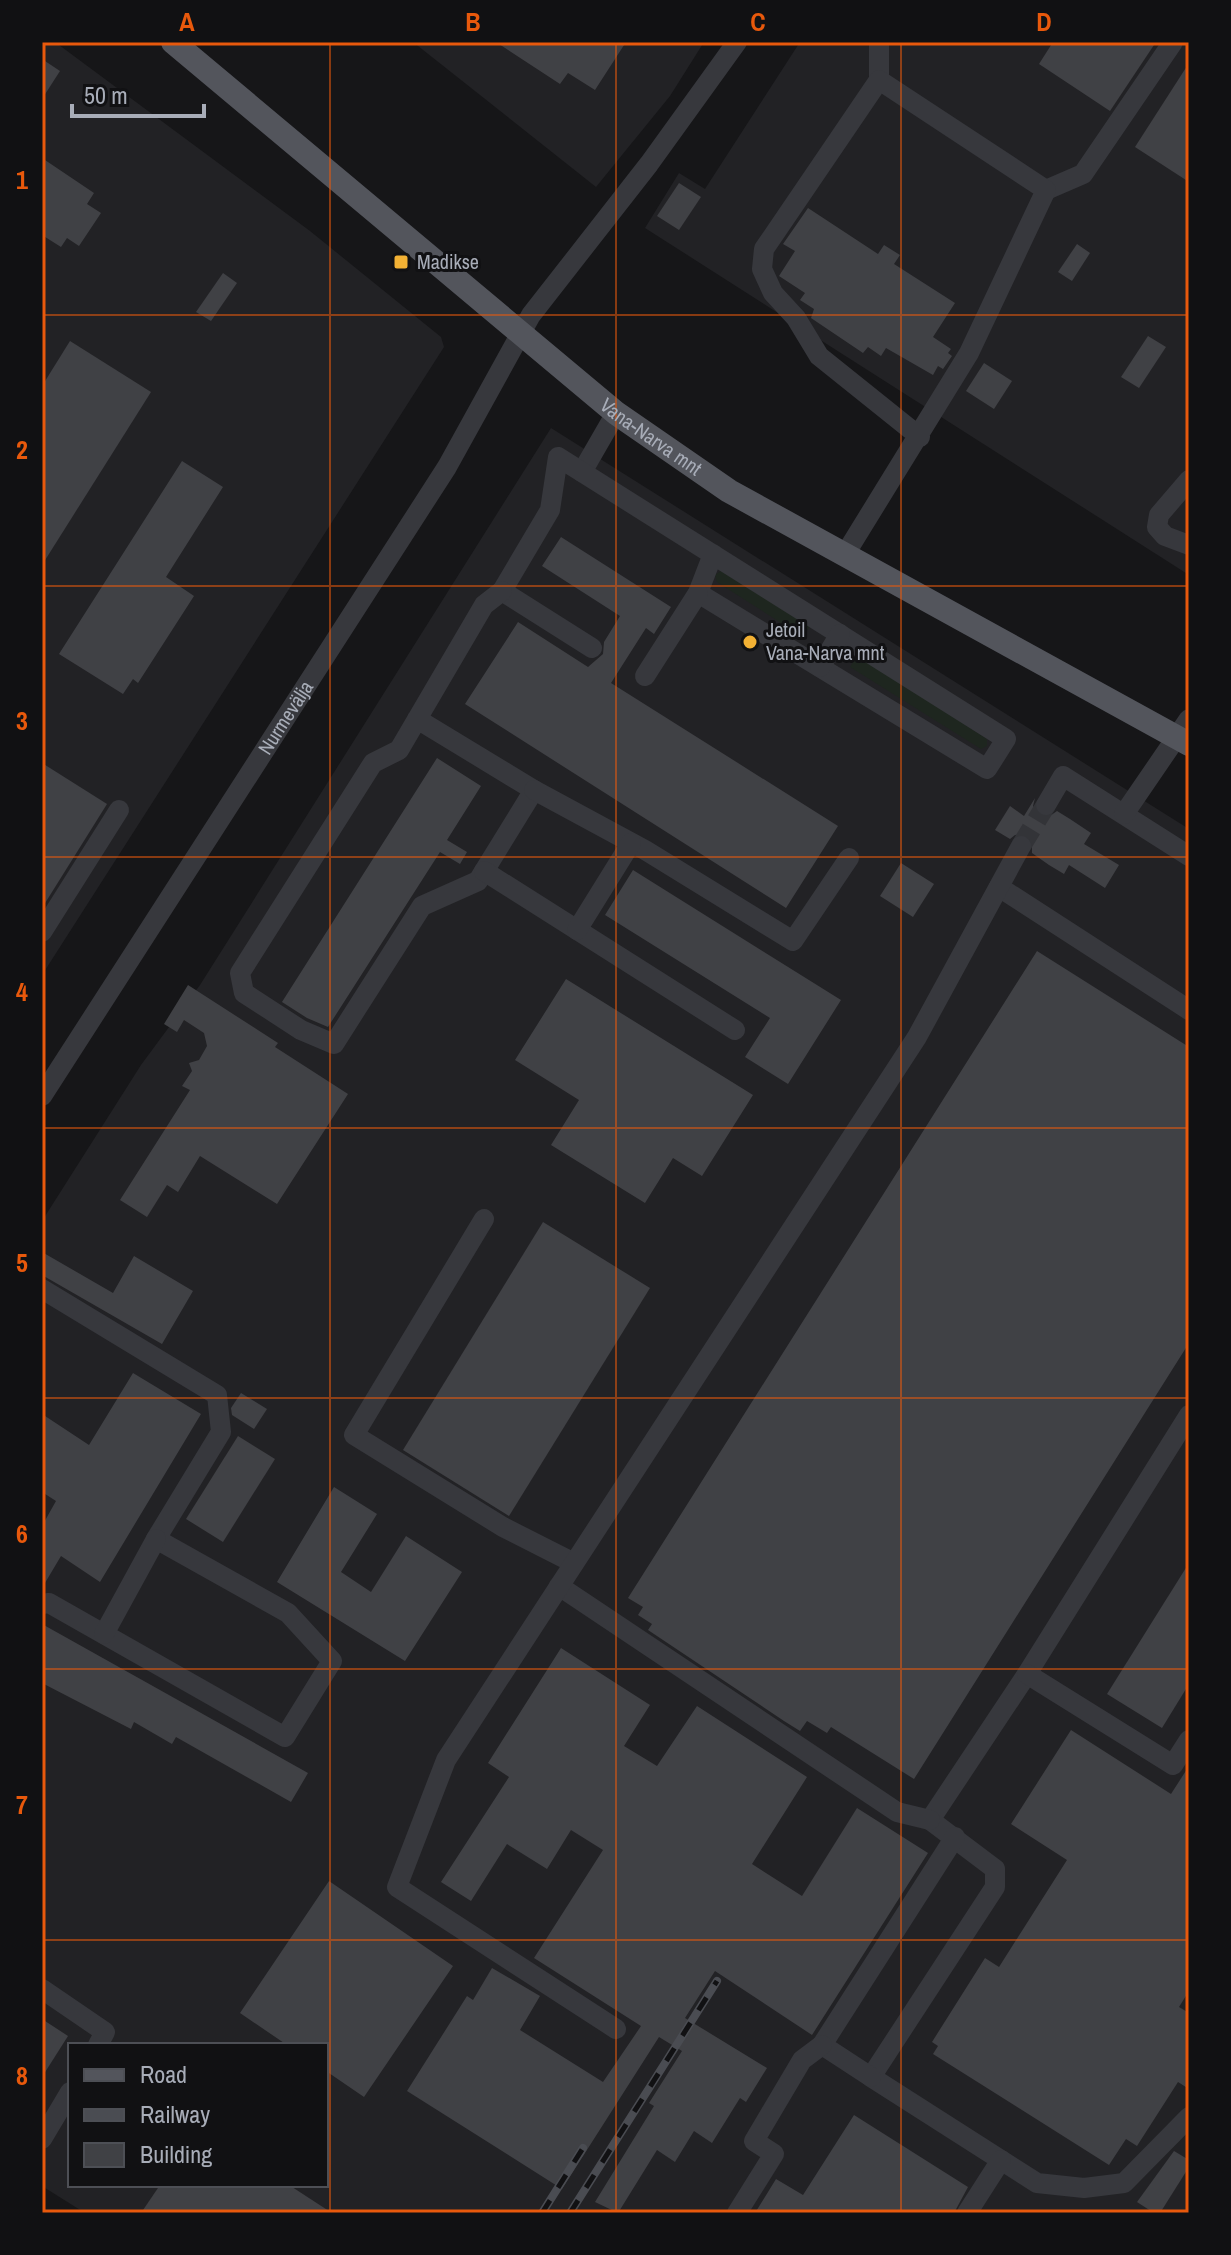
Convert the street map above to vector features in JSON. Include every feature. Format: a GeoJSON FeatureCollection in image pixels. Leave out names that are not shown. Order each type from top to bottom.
{"type":"FeatureCollection","features":[{"type":"Feature","properties":{"kind":"main road","name":"Vana-Narva mnt"},"geometry":{"type":"LineString","coordinates":[[173,42],[616,413],[729,491],[844,556],[1185,733]]}},
{"type":"Feature","properties":{"kind":"street"},"geometry":{"type":"LineString","coordinates":[[520,334],[713,79],[737,42]]}},
{"type":"Feature","properties":{"kind":"street"},"geometry":{"type":"LineString","coordinates":[[879,42],[879,80],[764,249],[762,269],[773,293],[796,318],[819,356],[920,437]]}},
{"type":"Feature","properties":{"kind":"street"},"geometry":{"type":"LineString","coordinates":[[844,556],[969,353],[1046,190],[1083,174],[1173,42]]}},
{"type":"Feature","properties":{"kind":"street"},"geometry":{"type":"LineString","coordinates":[[879,80],[1046,190]]}},
{"type":"Feature","properties":{"kind":"street","name":"Nurmevälja"},"geometry":{"type":"LineString","coordinates":[[42,1096],[447,467],[520,334]]}},
{"type":"Feature","properties":{"kind":"street"},"geometry":{"type":"LineString","coordinates":[[582,472],[616,413]]}},
{"type":"Feature","properties":{"kind":"street"},"geometry":{"type":"LineString","coordinates":[[534,790],[478,881],[422,906],[334,1044],[301,1030],[244,993],[240,973],[248,959],[373,763],[399,750],[484,605],[502,591],[550,510],[558,457],[1006,739],[987,769],[698,593]]}},
{"type":"Feature","properties":{"kind":"street"},"geometry":{"type":"LineString","coordinates":[[1189,480],[1159,515],[1157,527],[1165,536],[1189,545]]}},
{"type":"Feature","properties":{"kind":"street"},"geometry":{"type":"LineString","coordinates":[[645,676],[698,593],[713,554]]}},
{"type":"Feature","properties":{"kind":"street"},"geometry":{"type":"LineString","coordinates":[[502,591],[592,648]]}},
{"type":"Feature","properties":{"kind":"street"},"geometry":{"type":"LineString","coordinates":[[820,667],[840,634]]}},
{"type":"Feature","properties":{"kind":"street"},"geometry":{"type":"LineString","coordinates":[[417,719],[793,941],[849,858]]}},
{"type":"Feature","properties":{"kind":"street"},"geometry":{"type":"LineString","coordinates":[[1124,814],[1185,733]]}},
{"type":"Feature","properties":{"kind":"street"},"geometry":{"type":"LineString","coordinates":[[1046,805],[1063,776],[1189,856]]}},
{"type":"Feature","properties":{"kind":"street"},"geometry":{"type":"LineString","coordinates":[[42,932],[119,810]]}},
{"type":"Feature","properties":{"kind":"street"},"geometry":{"type":"LineString","coordinates":[[577,930],[631,843]]}},
{"type":"Feature","properties":{"kind":"street"},"geometry":{"type":"LineString","coordinates":[[616,2029],[397,1887],[446,1760],[917,1037],[1021,846]]}},
{"type":"Feature","properties":{"kind":"street"},"geometry":{"type":"LineString","coordinates":[[484,871],[735,1030]]}},
{"type":"Feature","properties":{"kind":"street"},"geometry":{"type":"LineString","coordinates":[[999,887],[1189,1010]]}},
{"type":"Feature","properties":{"kind":"street"},"geometry":{"type":"LineString","coordinates":[[484,1219],[354,1435],[503,1527],[574,1563]]}},
{"type":"Feature","properties":{"kind":"street"},"geometry":{"type":"LineString","coordinates":[[42,1289],[217,1395],[221,1432],[156,1539],[104,1634]]}},
{"type":"Feature","properties":{"kind":"street"},"geometry":{"type":"LineString","coordinates":[[930,1820],[1027,1674],[1189,1415]]}},
{"type":"Feature","properties":{"kind":"street"},"geometry":{"type":"LineString","coordinates":[[42,1604],[49,1603],[285,1737],[332,1661],[288,1613],[156,1539]]}},
{"type":"Feature","properties":{"kind":"street"},"geometry":{"type":"LineString","coordinates":[[559,1586],[897,1812],[930,1820],[995,1869],[995,1887],[871,2077]]}},
{"type":"Feature","properties":{"kind":"street"},"geometry":{"type":"LineString","coordinates":[[1027,1674],[1173,1765],[1189,1740]]}},
{"type":"Feature","properties":{"kind":"street"},"geometry":{"type":"LineString","coordinates":[[737,2213],[774,2154],[754,2141],[802,2060],[822,2045],[955,1837]]}},
{"type":"Feature","properties":{"kind":"street"},"geometry":{"type":"LineString","coordinates":[[42,1989],[105,2032],[99,2043]]}},
{"type":"Feature","properties":{"kind":"street"},"geometry":{"type":"LineString","coordinates":[[822,2045],[1037,2183],[1084,2188],[1124,2183],[1189,2117]]}},
{"type":"Feature","properties":{"kind":"street"},"geometry":{"type":"LineString","coordinates":[[42,2139],[68,2095]]}},
{"type":"Feature","properties":{"kind":"street"},"geometry":{"type":"LineString","coordinates":[[967,2213],[1001,2160]]}},
{"type":"Feature","properties":{"kind":"shaded area"},"geometry":{"type":"Polygon","coordinates":[[[42,42],[55,42],[310,231],[441,337],[444,347],[42,975],[42,42]]]}},
{"type":"Feature","properties":{"kind":"shaded area"},"geometry":{"type":"Polygon","coordinates":[[[413,42],[704,42],[670,96],[596,187],[413,42]]]}},
{"type":"Feature","properties":{"kind":"shaded area"},"geometry":{"type":"Polygon","coordinates":[[[800,42],[1189,42],[1189,575],[645,228],[679,173],[705,189],[800,42]]]}},
{"type":"Feature","properties":{"kind":"shaded area"},"geometry":{"type":"Polygon","coordinates":[[[551,428],[1189,829],[1189,2213],[85,2213],[42,2186],[42,1221],[141,1065],[200,985],[551,428]]]}},
{"type":"Feature","properties":{"kind":"shaded area"},"geometry":{"type":"Polygon","coordinates":[[[721,571],[810,626],[803,637],[717,582],[715,575],[721,571]]]}},
{"type":"Feature","properties":{"kind":"shaded area"},"geometry":{"type":"Polygon","coordinates":[[[857,655],[987,739],[987,746],[981,749],[850,667],[857,655]]]}},
{"type":"Feature","properties":{"kind":"building"},"geometry":{"type":"Polygon","coordinates":[[[496,42],[626,42],[595,90],[568,73],[560,84],[496,42]]]}},
{"type":"Feature","properties":{"kind":"building"},"geometry":{"type":"Polygon","coordinates":[[[1053,42],[1156,42],[1110,111],[1039,64],[1053,42]]]}},
{"type":"Feature","properties":{"kind":"building"},"geometry":{"type":"Polygon","coordinates":[[[42,59],[60,71],[42,99],[42,59]]]}},
{"type":"Feature","properties":{"kind":"building"},"geometry":{"type":"Polygon","coordinates":[[[1189,63],[1189,182],[1135,147],[1189,63]]]}},
{"type":"Feature","properties":{"kind":"building"},"geometry":{"type":"Polygon","coordinates":[[[42,158],[94,193],[87,204],[101,213],[79,246],[67,238],[61,247],[42,235],[42,158]]]}},
{"type":"Feature","properties":{"kind":"building"},"geometry":{"type":"Polygon","coordinates":[[[679,183],[701,197],[679,230],[657,216],[679,183]]]}},
{"type":"Feature","properties":{"kind":"building"},"geometry":{"type":"Polygon","coordinates":[[[808,208],[878,254],[884,245],[900,255],[894,264],[955,303],[933,337],[951,349],[948,353],[952,356],[943,369],[938,366],[933,375],[886,348],[881,356],[868,347],[863,353],[811,318],[814,309],[800,300],[805,293],[779,276],[795,251],[783,244],[808,208]]]}},
{"type":"Feature","properties":{"kind":"building"},"geometry":{"type":"Polygon","coordinates":[[[1077,244],[1090,253],[1072,281],[1058,272],[1077,244]]]}},
{"type":"Feature","properties":{"kind":"building"},"geometry":{"type":"Polygon","coordinates":[[[223,273],[237,283],[211,321],[196,312],[223,273]]]}},
{"type":"Feature","properties":{"kind":"building"},"geometry":{"type":"Polygon","coordinates":[[[1148,336],[1166,347],[1139,388],[1121,377],[1148,336]]]}},
{"type":"Feature","properties":{"kind":"building"},"geometry":{"type":"Polygon","coordinates":[[[70,341],[151,392],[42,565],[42,386],[70,341]]]}},
{"type":"Feature","properties":{"kind":"building"},"geometry":{"type":"Polygon","coordinates":[[[984,363],[1012,381],[994,409],[966,391],[984,363]]]}},
{"type":"Feature","properties":{"kind":"building"},"geometry":{"type":"Polygon","coordinates":[[[182,461],[223,487],[166,577],[194,596],[138,683],[133,679],[123,694],[59,654],[182,461]]]}},
{"type":"Feature","properties":{"kind":"building"},"geometry":{"type":"Polygon","coordinates":[[[561,537],[671,607],[654,634],[646,628],[611,683],[838,826],[786,908],[465,704],[518,622],[588,667],[603,654],[604,642],[620,616],[542,566],[561,537]]]}},
{"type":"Feature","properties":{"kind":"building"},"geometry":{"type":"Polygon","coordinates":[[[437,758],[481,786],[447,840],[467,852],[460,864],[440,852],[328,1027],[307,1018],[282,1002],[437,758]]]}},
{"type":"Feature","properties":{"kind":"building"},"geometry":{"type":"Polygon","coordinates":[[[42,763],[107,804],[42,908],[42,763]]]}},
{"type":"Feature","properties":{"kind":"building"},"geometry":{"type":"Polygon","coordinates":[[[1035,798],[1033,806],[1039,816],[1047,818],[1057,811],[1091,833],[1084,844],[1119,865],[1105,888],[1069,865],[1064,874],[1049,865],[1032,853],[1032,840],[1026,834],[1010,839],[995,830],[1010,806],[1024,816],[1035,798]]]}},
{"type":"Feature","properties":{"kind":"building"},"geometry":{"type":"Polygon","coordinates":[[[901,863],[934,884],[913,917],[880,896],[901,863]]]}},
{"type":"Feature","properties":{"kind":"building"},"geometry":{"type":"Polygon","coordinates":[[[633,870],[841,1000],[788,1084],[745,1057],[770,1018],[605,915],[633,870]]]}},
{"type":"Feature","properties":{"kind":"building"},"geometry":{"type":"Polygon","coordinates":[[[1037,951],[1189,1047],[1189,1343],[914,1779],[831,1727],[827,1733],[807,1721],[800,1731],[784,1721],[648,1630],[652,1624],[638,1615],[643,1607],[628,1598],[1037,951]]]}},
{"type":"Feature","properties":{"kind":"building"},"geometry":{"type":"Polygon","coordinates":[[[566,979],[753,1095],[702,1176],[673,1158],[645,1203],[551,1145],[579,1100],[515,1060],[566,979]]]}},
{"type":"Feature","properties":{"kind":"building"},"geometry":{"type":"Polygon","coordinates":[[[188,985],[278,1043],[275,1047],[348,1094],[277,1204],[200,1156],[178,1192],[167,1185],[147,1217],[120,1200],[190,1090],[182,1086],[192,1071],[189,1063],[199,1060],[207,1046],[204,1033],[184,1020],[177,1032],[164,1024],[188,985]]]}},
{"type":"Feature","properties":{"kind":"building"},"geometry":{"type":"Polygon","coordinates":[[[543,1222],[650,1288],[509,1516],[403,1450],[543,1222]]]}},
{"type":"Feature","properties":{"kind":"building"},"geometry":{"type":"Polygon","coordinates":[[[42,1252],[113,1293],[134,1256],[193,1291],[162,1344],[42,1275],[42,1252]]]}},
{"type":"Feature","properties":{"kind":"building"},"geometry":{"type":"Polygon","coordinates":[[[133,1373],[201,1414],[100,1582],[61,1556],[42,1588],[42,1526],[56,1501],[42,1492],[42,1414],[89,1445],[133,1373]]]}},
{"type":"Feature","properties":{"kind":"building"},"geometry":{"type":"Polygon","coordinates":[[[241,1393],[267,1409],[254,1429],[232,1415],[231,1408],[241,1393]]]}},
{"type":"Feature","properties":{"kind":"building"},"geometry":{"type":"Polygon","coordinates":[[[238,1436],[275,1459],[223,1542],[186,1519],[238,1436]]]}},
{"type":"Feature","properties":{"kind":"building"},"geometry":{"type":"Polygon","coordinates":[[[334,1487],[377,1514],[341,1572],[371,1592],[406,1536],[462,1572],[405,1661],[277,1582],[334,1487]]]}},
{"type":"Feature","properties":{"kind":"building"},"geometry":{"type":"Polygon","coordinates":[[[1189,1563],[1189,1684],[1162,1728],[1107,1694],[1189,1563]]]}},
{"type":"Feature","properties":{"kind":"building"},"geometry":{"type":"Polygon","coordinates":[[[42,1624],[308,1773],[291,1802],[176,1737],[172,1744],[134,1722],[131,1729],[42,1683],[42,1624]]]}},
{"type":"Feature","properties":{"kind":"building"},"geometry":{"type":"Polygon","coordinates":[[[561,1648],[650,1705],[624,1746],[657,1766],[697,1706],[807,1777],[752,1864],[802,1896],[857,1808],[928,1853],[812,2035],[715,1971],[685,2018],[767,2068],[746,2102],[740,2098],[712,2143],[694,2131],[675,2162],[657,2150],[618,2213],[595,2202],[654,2106],[649,2103],[682,2051],[659,2037],[562,2189],[407,2091],[467,1996],[473,2000],[492,1968],[540,1996],[520,2030],[603,2082],[641,2026],[534,1958],[603,1850],[571,1830],[547,1869],[507,1844],[471,1901],[441,1882],[509,1777],[488,1763],[561,1648]]]}},
{"type":"Feature","properties":{"kind":"building"},"geometry":{"type":"Polygon","coordinates":[[[1071,1730],[1171,1794],[1189,1766],[1189,1991],[1179,2007],[1189,2013],[1189,2089],[1178,2082],[1137,2146],[1126,2139],[1109,2165],[933,2054],[938,2046],[932,2042],[985,1958],[999,1967],[1067,1860],[1011,1824],[1071,1730]]]}},
{"type":"Feature","properties":{"kind":"building"},"geometry":{"type":"Polygon","coordinates":[[[329,1881],[453,1966],[364,2097],[328,2072],[328,2043],[284,2043],[240,2013],[329,1881]]]}},
{"type":"Feature","properties":{"kind":"building"},"geometry":{"type":"Polygon","coordinates":[[[42,2019],[68,2036],[42,2077],[42,2019]]]}},
{"type":"Feature","properties":{"kind":"building"},"geometry":{"type":"Polygon","coordinates":[[[854,2115],[968,2187],[954,2213],[755,2213],[776,2179],[803,2195],[854,2115]]]}},
{"type":"Feature","properties":{"kind":"building"},"geometry":{"type":"Polygon","coordinates":[[[1174,2151],[1189,2160],[1189,2167],[1160,2213],[1154,2213],[1137,2202],[1174,2151]]]}},
{"type":"Feature","properties":{"kind":"building"},"geometry":{"type":"Polygon","coordinates":[[[159,2187],[292,2187],[332,2213],[141,2213],[159,2187]]]}},
{"type":"Feature","properties":{"kind":"tunnel"},"geometry":{"type":"LineString","coordinates":[[1021,846],[1046,805]]}},
{"type":"Feature","properties":{"kind":"railway"},"geometry":{"type":"LineString","coordinates":[[570,2213],[717,1981]]}},
{"type":"Feature","properties":{"kind":"railway"},"geometry":{"type":"LineString","coordinates":[[542,2213],[583,2148]]}},
{"type":"Feature","properties":{"kind":"place","name":"Madikse"},"geometry":{"type":"Point","coordinates":[401,262]}},
{"type":"Feature","properties":{"kind":"place","name":"Jetoil Vana-Narva mnt"},"geometry":{"type":"Point","coordinates":[750,642]}}]}
